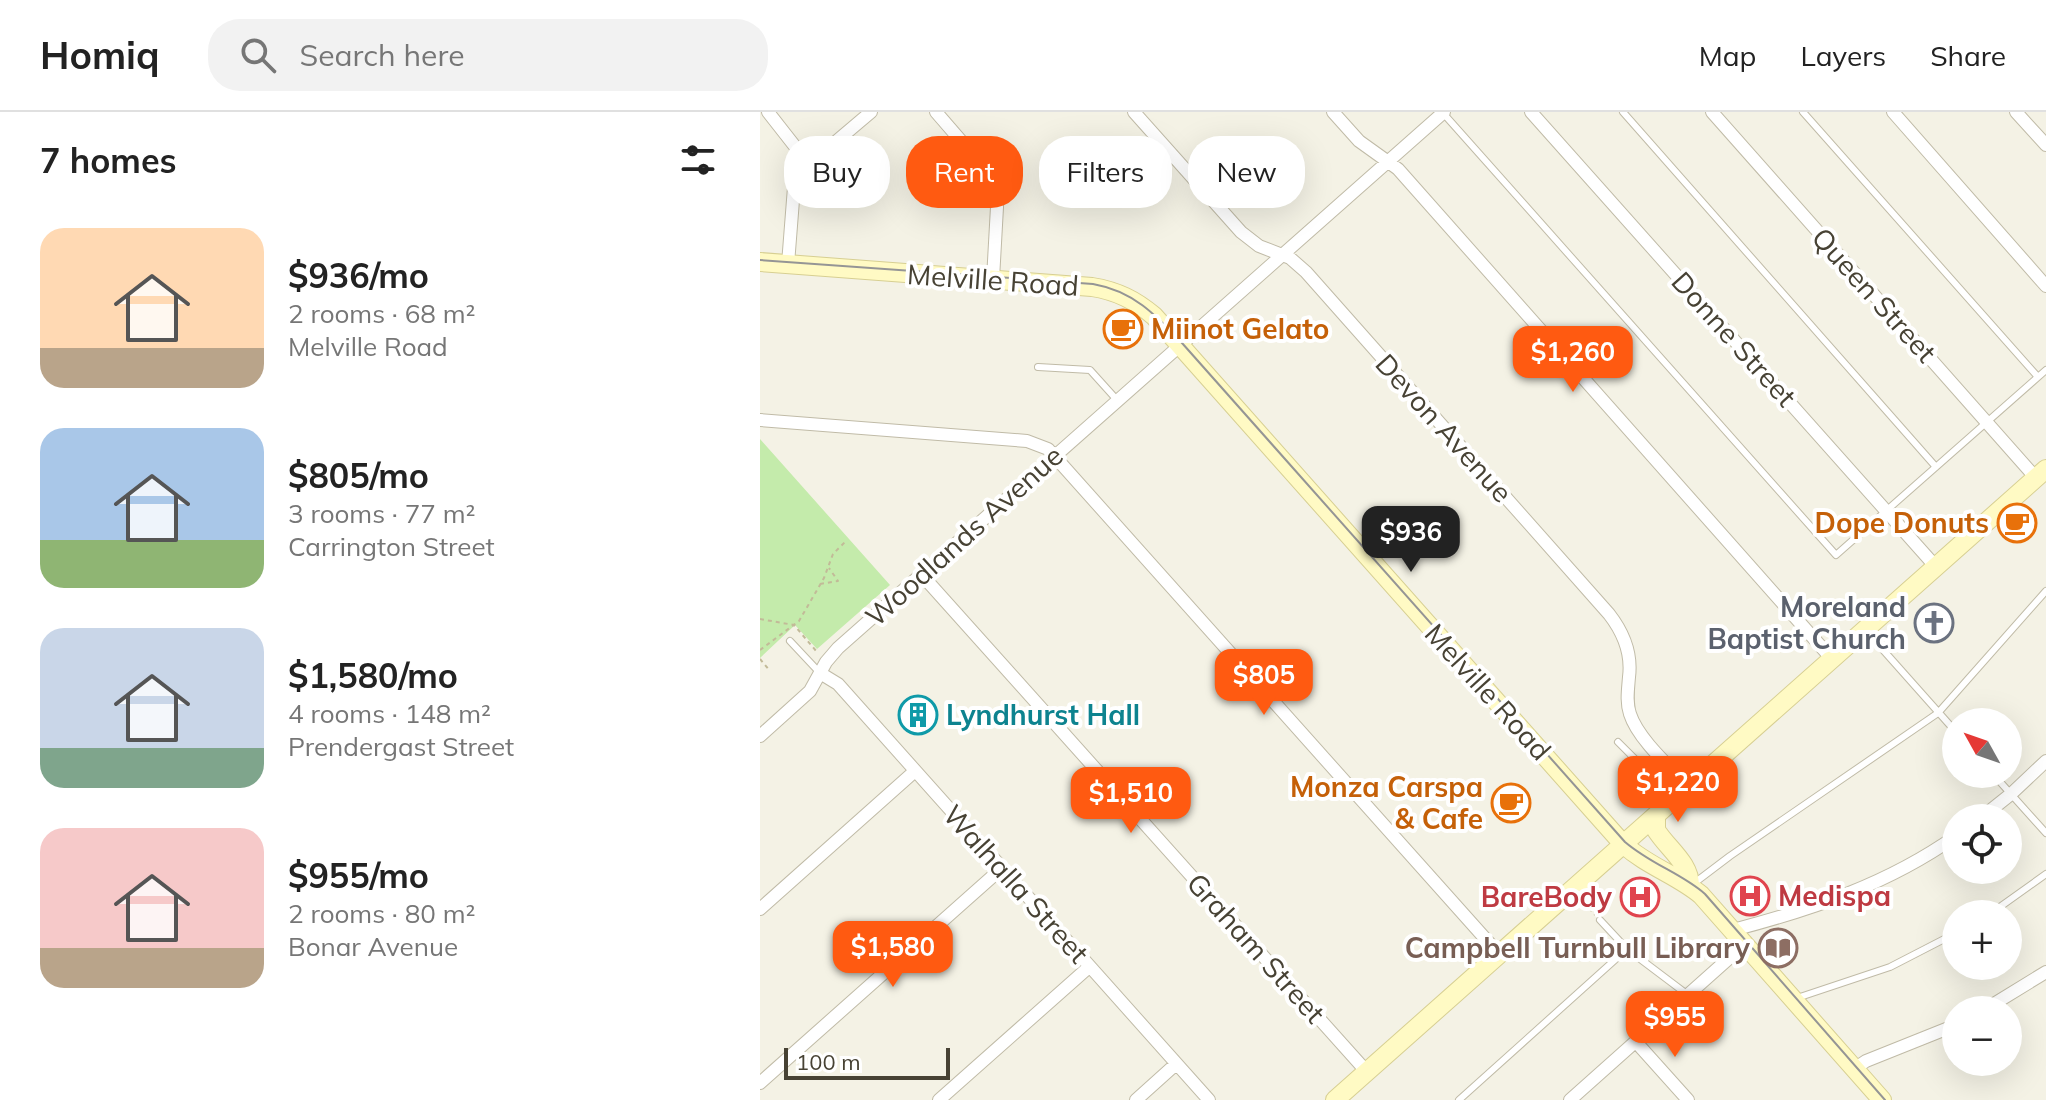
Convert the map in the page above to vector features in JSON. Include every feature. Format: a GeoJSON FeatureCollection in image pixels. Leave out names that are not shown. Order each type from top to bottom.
{"type":"FeatureCollection","features":[{"type":"Feature","properties":{"kind":"main road","name":"Melville Road"},"geometry":{"type":"LineString","coordinates":[[760,262],[1092,287],[1119,293],[1143,306],[1623,844],[1642,860],[1690,886],[1739,937],[1882,1100]]}},
{"type":"Feature","properties":{"kind":"main road"},"geometry":{"type":"LineString","coordinates":[[1335,1100],[2041,474]]}},
{"type":"Feature","properties":{"kind":"main road"},"geometry":{"type":"LineString","coordinates":[[1656,815],[1656,830],[1683,862],[1690,886]]}},
{"type":"Feature","properties":{"kind":"street"},"geometry":{"type":"LineString","coordinates":[[768,112],[788,136]]}},
{"type":"Feature","properties":{"kind":"street"},"geometry":{"type":"LineString","coordinates":[[843,136],[871,112]]}},
{"type":"Feature","properties":{"kind":"street"},"geometry":{"type":"LineString","coordinates":[[936,112],[994,179],[998,189],[993,279]]}},
{"type":"Feature","properties":{"kind":"street","name":"Devon Avenue"},"geometry":{"type":"LineString","coordinates":[[1134,112],[1234,226],[1251,241],[1290,258],[1306,272],[1609,614],[1620,630],[1628,654],[1630,717],[1688,786]]}},
{"type":"Feature","properties":{"kind":"street"},"geometry":{"type":"LineString","coordinates":[[1333,112],[1359,141],[1388,162],[1418,193],[1832,659]]}},
{"type":"Feature","properties":{"kind":"street","name":"Donne Street"},"geometry":{"type":"LineString","coordinates":[[1531,112],[1936,567]]}},
{"type":"Feature","properties":{"kind":"street","name":"Queen Street"},"geometry":{"type":"LineString","coordinates":[[1712,112],[1987,422],[2041,474]]}},
{"type":"Feature","properties":{"kind":"street"},"geometry":{"type":"LineString","coordinates":[[1893,112],[2046,286]]}},
{"type":"Feature","properties":{"kind":"street"},"geometry":{"type":"LineString","coordinates":[[2016,112],[2046,145]]}},
{"type":"Feature","properties":{"kind":"street","name":"Woodlands Avenue"},"geometry":{"type":"LineString","coordinates":[[760,736],[810,691],[838,648],[1439,114]]}},
{"type":"Feature","properties":{"kind":"street"},"geometry":{"type":"LineString","coordinates":[[788,264],[793,208]]}},
{"type":"Feature","properties":{"kind":"street"},"geometry":{"type":"LineString","coordinates":[[760,420],[1027,441],[1055,455],[1499,954]]}},
{"type":"Feature","properties":{"kind":"street","name":"Graham Street"},"geometry":{"type":"LineString","coordinates":[[921,574],[1367,1072]]}},
{"type":"Feature","properties":{"kind":"street","name":"Walhalla Street"},"geometry":{"type":"LineString","coordinates":[[820,673],[833,680],[1209,1100]]}},
{"type":"Feature","properties":{"kind":"street"},"geometry":{"type":"LineString","coordinates":[[1998,804],[2046,761]]}},
{"type":"Feature","properties":{"kind":"street"},"geometry":{"type":"LineString","coordinates":[[760,909],[915,771]]}},
{"type":"Feature","properties":{"kind":"street"},"geometry":{"type":"LineString","coordinates":[[1570,1100],[1688,995],[1739,937],[1863,889],[1913,864],[1942,845]]}},
{"type":"Feature","properties":{"kind":"street"},"geometry":{"type":"LineString","coordinates":[[760,1083],[1002,868]]}},
{"type":"Feature","properties":{"kind":"street"},"geometry":{"type":"LineString","coordinates":[[939,1100],[1089,967]]}},
{"type":"Feature","properties":{"kind":"street"},"geometry":{"type":"LineString","coordinates":[[2007,996],[2046,972]]}},
{"type":"Feature","properties":{"kind":"street"},"geometry":{"type":"LineString","coordinates":[[1854,1069],[1866,1061],[1942,1031]]}},
{"type":"Feature","properties":{"kind":"street"},"geometry":{"type":"LineString","coordinates":[[1636,1042],[1688,1100]]}},
{"type":"Feature","properties":{"kind":"street"},"geometry":{"type":"LineString","coordinates":[[1136,1100],[1176,1064]]}},
{"type":"Feature","properties":{"kind":"lane"},"geometry":{"type":"LineString","coordinates":[[1623,112],[1936,467]]}},
{"type":"Feature","properties":{"kind":"lane"},"geometry":{"type":"LineString","coordinates":[[1803,112],[2038,377]]}},
{"type":"Feature","properties":{"kind":"lane"},"geometry":{"type":"LineString","coordinates":[[1439,114],[1836,555],[2046,370]]}},
{"type":"Feature","properties":{"kind":"lane"},"geometry":{"type":"LineString","coordinates":[[1038,367],[1090,370],[1117,400]]}},
{"type":"Feature","properties":{"kind":"lane"},"geometry":{"type":"LineString","coordinates":[[1690,886],[1938,713],[2046,591]]}},
{"type":"Feature","properties":{"kind":"lane"},"geometry":{"type":"LineString","coordinates":[[1865,630],[1942,717]]}},
{"type":"Feature","properties":{"kind":"lane"},"geometry":{"type":"LineString","coordinates":[[790,641],[820,673]]}},
{"type":"Feature","properties":{"kind":"lane"},"geometry":{"type":"LineString","coordinates":[[1618,742],[1648,772]]}},
{"type":"Feature","properties":{"kind":"lane"},"geometry":{"type":"LineString","coordinates":[[2006,788],[2046,833]]}},
{"type":"Feature","properties":{"kind":"lane"},"geometry":{"type":"LineString","coordinates":[[2010,900],[2046,874]]}},
{"type":"Feature","properties":{"kind":"lane"},"geometry":{"type":"LineString","coordinates":[[1600,920],[1627,949],[1688,995]]}},
{"type":"Feature","properties":{"kind":"lane"},"geometry":{"type":"LineString","coordinates":[[1793,999],[1890,967],[1942,940]]}},
{"type":"Feature","properties":{"kind":"lane"},"geometry":{"type":"LineString","coordinates":[[1459,1100],[1627,949]]}},
{"type":"Feature","properties":{"kind":"path"},"geometry":{"type":"LineString","coordinates":[[760,650],[799,621],[836,549],[847,540]]}},
{"type":"Feature","properties":{"kind":"path"},"geometry":{"type":"LineString","coordinates":[[819,585],[838,581],[828,566]]}},
{"type":"Feature","properties":{"kind":"path"},"geometry":{"type":"LineString","coordinates":[[760,659],[770,671]]}},
{"type":"Feature","properties":{"kind":"path"},"geometry":{"type":"LineString","coordinates":[[1583,901],[1600,920]]}},
{"type":"Feature","properties":{"kind":"green space"},"geometry":{"type":"Polygon","coordinates":[[[760,439],[890,585],[817,649],[795,625],[760,658],[760,439]]]}},
{"type":"Feature","properties":{"kind":"tram line"},"geometry":{"type":"LineString","coordinates":[[760,260],[1093,284],[1120,292],[1142,305],[1182,343],[1625,842],[1705,894],[1885,1100]]}},
{"type":"Feature","properties":{"kind":"place","name":"Miinot Gelato"},"geometry":{"type":"Point","coordinates":[1123,329]}},
{"type":"Feature","properties":{"kind":"place","name":"Dope Donuts"},"geometry":{"type":"Point","coordinates":[2017,523]}},
{"type":"Feature","properties":{"kind":"place","name":"Moreland Baptist Church"},"geometry":{"type":"Point","coordinates":[1934,623]}},
{"type":"Feature","properties":{"kind":"place","name":"Lyndhurst Hall"},"geometry":{"type":"Point","coordinates":[918,715]}},
{"type":"Feature","properties":{"kind":"place","name":"Monza Carspa & Cafe"},"geometry":{"type":"Point","coordinates":[1511,803]}},
{"type":"Feature","properties":{"kind":"place","name":"Medispa"},"geometry":{"type":"Point","coordinates":[1750,896]}},
{"type":"Feature","properties":{"kind":"place","name":"BareBody"},"geometry":{"type":"Point","coordinates":[1640,897]}},
{"type":"Feature","properties":{"kind":"place","name":"Campbell Turnbull Library"},"geometry":{"type":"Point","coordinates":[1778,948]}}]}
